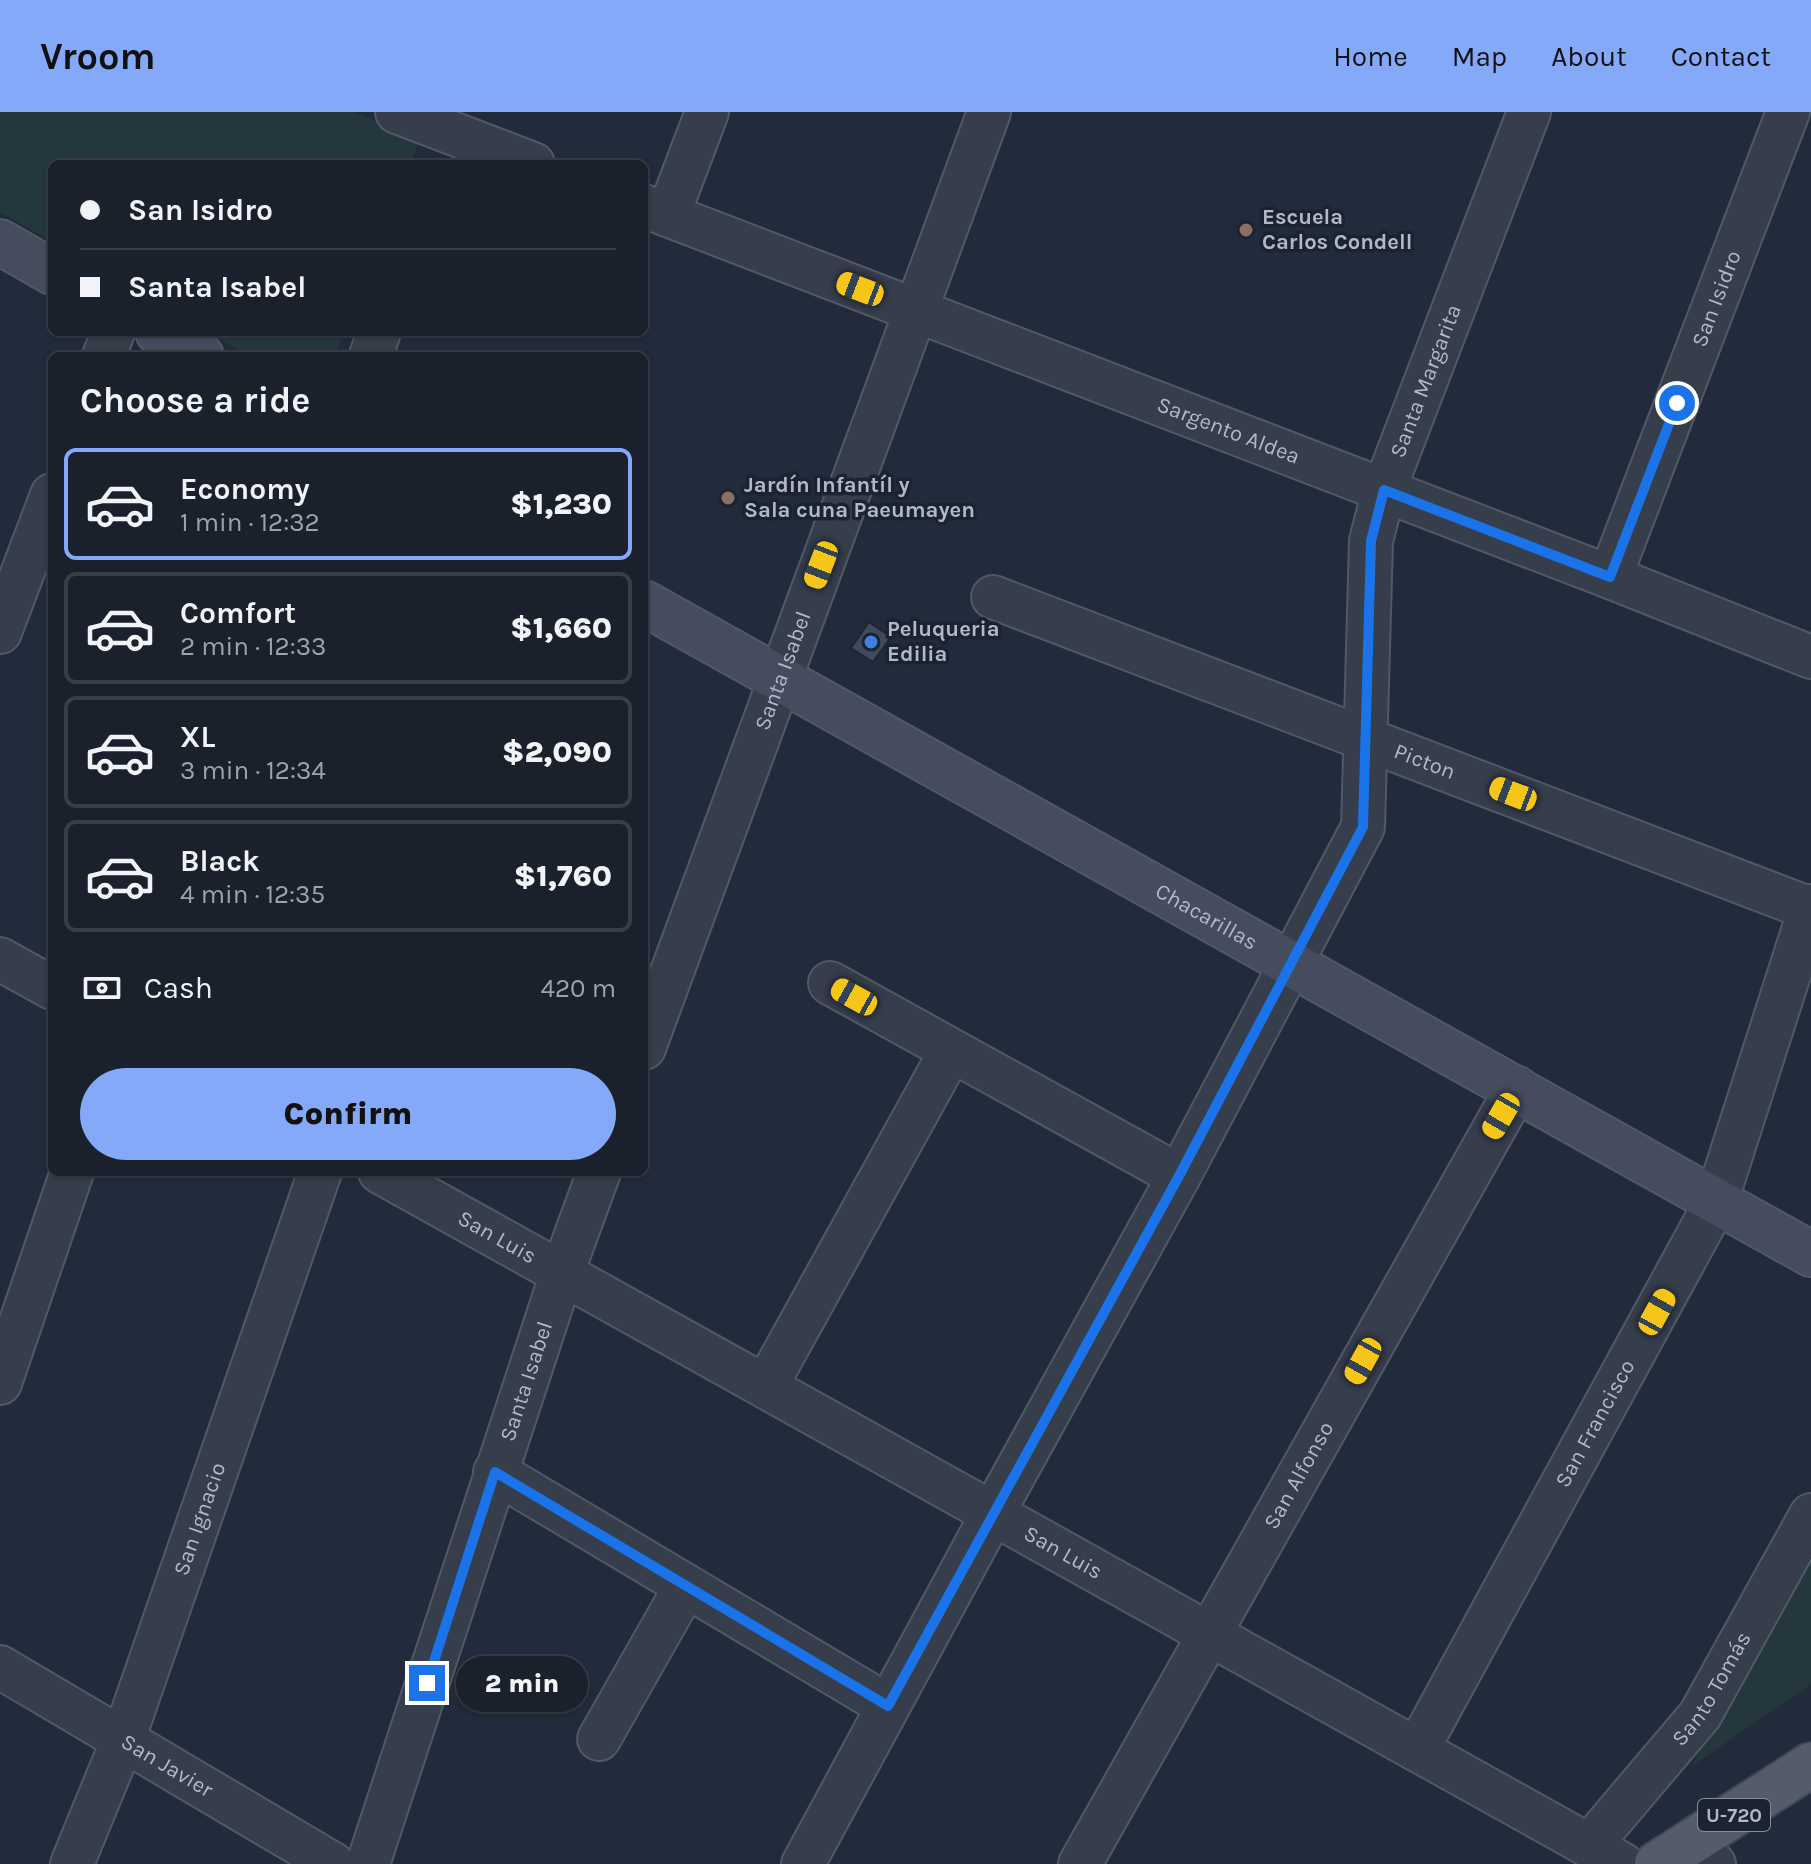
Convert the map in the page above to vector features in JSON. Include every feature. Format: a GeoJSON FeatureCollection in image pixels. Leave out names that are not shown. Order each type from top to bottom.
{"type":"FeatureCollection","features":[{"type":"Feature","properties":{"kind":"main road","name":"U-720"},"geometry":{"type":"LineString","coordinates":[[1685,1859],[1811,1765]]}},
{"type":"Feature","properties":{"kind":"street"},"geometry":{"type":"LineString","coordinates":[[397,112],[448,136],[521,160]]}},
{"type":"Feature","properties":{"kind":"street"},"geometry":{"type":"LineString","coordinates":[[656,211],[707,112]]}},
{"type":"Feature","properties":{"kind":"street","name":"Santa Isabel"},"geometry":{"type":"LineString","coordinates":[[648,1037],[989,112]]}},
{"type":"Feature","properties":{"kind":"street","name":"Santa Margarita"},"geometry":{"type":"LineString","coordinates":[[803,1864],[1179,1176],[1363,827],[1371,541],[1384,490],[1529,112]]}},
{"type":"Feature","properties":{"kind":"street","name":"San Isidro"},"geometry":{"type":"LineString","coordinates":[[1610,577],[1788,112]]}},
{"type":"Feature","properties":{"kind":"street","name":"Sargento Aldea"},"geometry":{"type":"LineString","coordinates":[[656,211],[1811,657]]}},
{"type":"Feature","properties":{"kind":"street"},"geometry":{"type":"LineString","coordinates":[[0,242],[48,270]]}},
{"type":"Feature","properties":{"kind":"street"},"geometry":{"type":"LineString","coordinates":[[165,336],[194,352]]}},
{"type":"Feature","properties":{"kind":"street"},"geometry":{"type":"LineString","coordinates":[[0,632],[48,506]]}},
{"type":"Feature","properties":{"kind":"street","name":"Picton"},"geometry":{"type":"LineString","coordinates":[[993,597],[1811,908]]}},
{"type":"Feature","properties":{"kind":"street","name":"Chacarillas"},"geometry":{"type":"LineString","coordinates":[[648,605],[1811,1254]]}},
{"type":"Feature","properties":{"kind":"street","name":"San Francisco"},"geometry":{"type":"LineString","coordinates":[[1417,1750],[1716,1202],[1811,908]]}},
{"type":"Feature","properties":{"kind":"street"},"geometry":{"type":"LineString","coordinates":[[0,959],[48,986]]}},
{"type":"Feature","properties":{"kind":"street"},"geometry":{"type":"LineString","coordinates":[[830,983],[1179,1176]]}},
{"type":"Feature","properties":{"kind":"street"},"geometry":{"type":"LineString","coordinates":[[766,1386],[951,1051]]}},
{"type":"Feature","properties":{"kind":"street","name":"San Alfonso"},"geometry":{"type":"LineString","coordinates":[[1080,1864],[1517,1088]]}},
{"type":"Feature","properties":{"kind":"street"},"geometry":{"type":"LineString","coordinates":[[0,1383],[71,1176]]}},
{"type":"Feature","properties":{"kind":"street","name":"San Ignacio"},"geometry":{"type":"LineString","coordinates":[[72,1864],[123,1740],[319,1176]]}},
{"type":"Feature","properties":{"kind":"street","name":"San Luis"},"geometry":{"type":"LineString","coordinates":[[387,1176],[1605,1855]]}},
{"type":"Feature","properties":{"kind":"street","name":"Santa Isabel"},"geometry":{"type":"LineString","coordinates":[[368,1864],[495,1472],[598,1176]]}},
{"type":"Feature","properties":{"kind":"street"},"geometry":{"type":"LineString","coordinates":[[495,1472],[888,1706]]}},
{"type":"Feature","properties":{"kind":"street","name":"Santo Tomás"},"geometry":{"type":"LineString","coordinates":[[1605,1855],[1700,1715],[1811,1515]]}},
{"type":"Feature","properties":{"kind":"street"},"geometry":{"type":"LineString","coordinates":[[599,1739],[686,1586]]}},
{"type":"Feature","properties":{"kind":"street","name":"San Javier"},"geometry":{"type":"LineString","coordinates":[[0,1667],[318,1860]]}},
{"type":"Feature","properties":{"kind":"green space"},"geometry":{"type":"Polygon","coordinates":[[[0,112],[353,112],[421,136],[412,160],[48,160],[48,240],[0,212],[0,112]]]}},
{"type":"Feature","properties":{"kind":"green space"},"geometry":{"type":"Polygon","coordinates":[[[214,336],[342,336],[336,352],[242,352],[214,336]]]}},
{"type":"Feature","properties":{"kind":"green space"},"geometry":{"type":"Polygon","coordinates":[[[1811,1542],[1811,1684],[1692,1766],[1811,1542]]]}},
{"type":"Feature","properties":{"kind":"building","name":"Peluqueria Edilia"},"geometry":{"type":"Polygon","coordinates":[[[869,622],[891,637],[873,662],[851,648],[869,622]]]}},
{"type":"Feature","properties":{"kind":"place","name":"Escuela Carlos Condell"},"geometry":{"type":"Point","coordinates":[1246,230]}},
{"type":"Feature","properties":{"kind":"place","name":"Jardín Infantíl y Sala cuna Paeumayen"},"geometry":{"type":"Point","coordinates":[728,498]}},
{"type":"Feature","properties":{"kind":"place","name":"Peluqueria Edilia"},"geometry":{"type":"Point","coordinates":[871,642]}},
{"type":"Feature","properties":{"kind":"route"},"geometry":{"type":"LineString","coordinates":[[427,1683],[495,1472],[888,1706],[1179,1176],[1363,827],[1371,541],[1384,490],[1610,577],[1677,403]]}}]}
